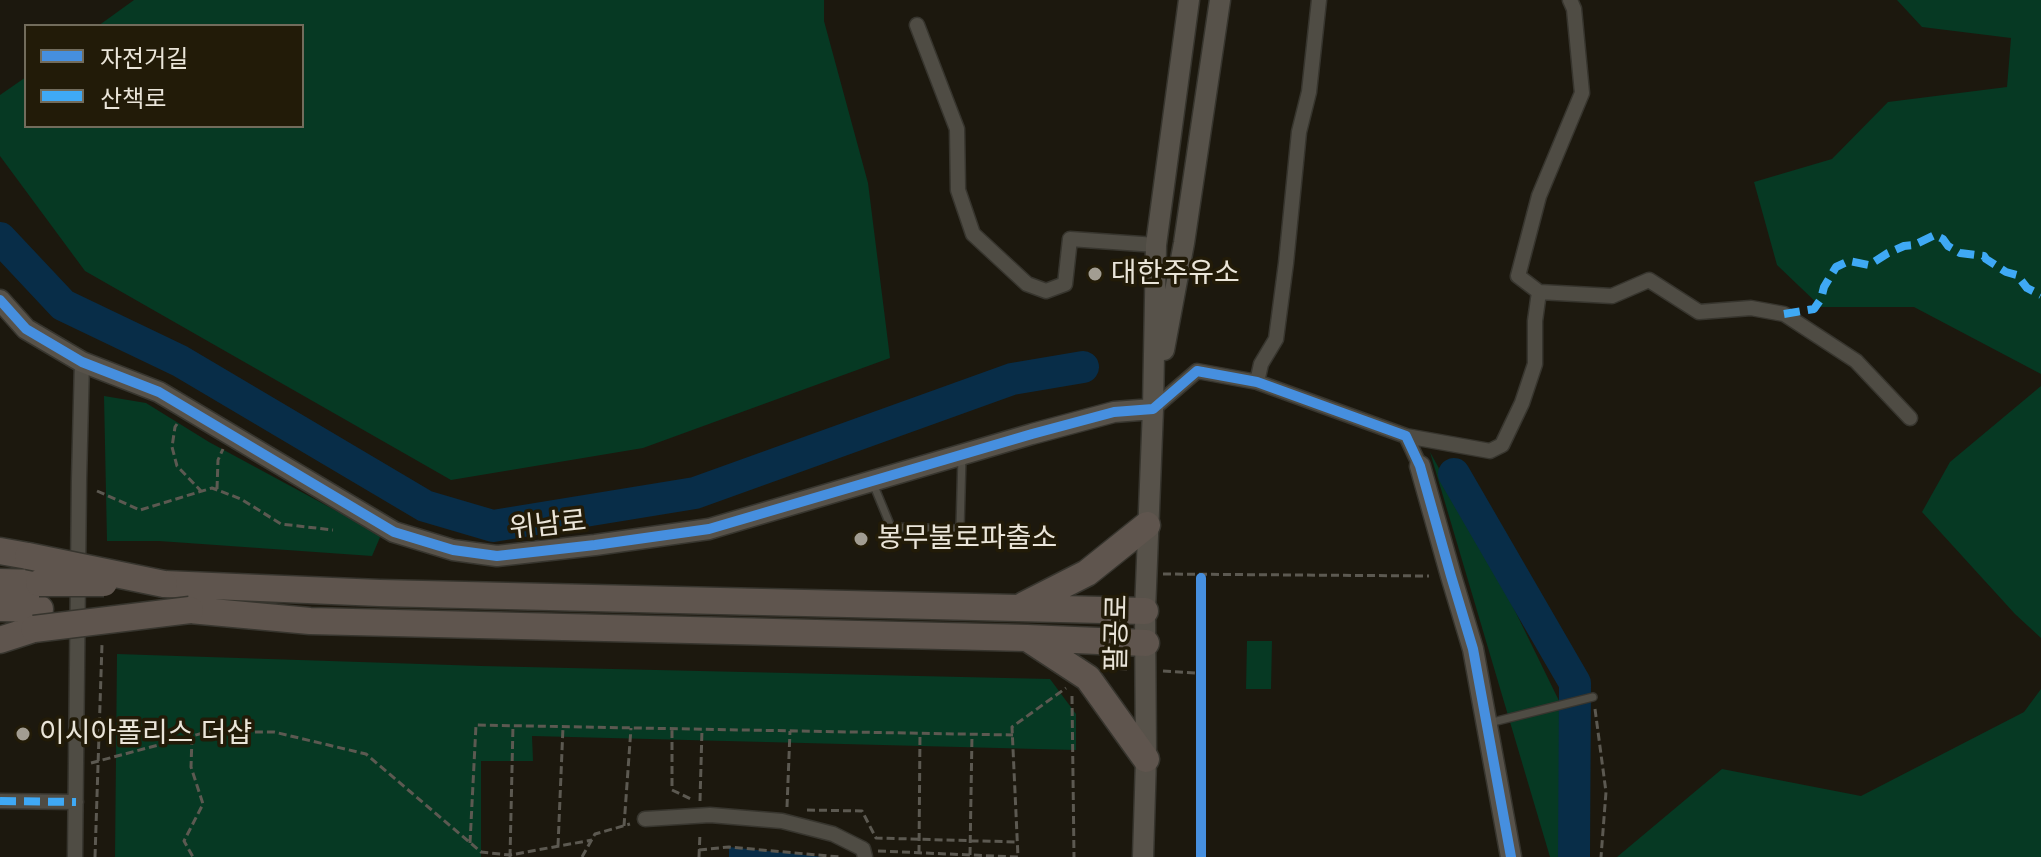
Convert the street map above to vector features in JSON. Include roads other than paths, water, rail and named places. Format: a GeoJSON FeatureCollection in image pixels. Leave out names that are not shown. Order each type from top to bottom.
{"type":"FeatureCollection","features":[{"type":"Feature","properties":{"kind":"highway"},"geometry":{"type":"LineString","coordinates":[[1019,608],[1087,573],[1147,525]]}},
{"type":"Feature","properties":{"kind":"highway"},"geometry":{"type":"LineString","coordinates":[[0,551],[164,584]]}},
{"type":"Feature","properties":{"kind":"highway"},"geometry":{"type":"LineString","coordinates":[[0,582],[1145,611]]}},
{"type":"Feature","properties":{"kind":"highway"},"geometry":{"type":"LineString","coordinates":[[0,608],[37,619],[190,610],[310,621],[1146,643]]}},
{"type":"Feature","properties":{"kind":"highway"},"geometry":{"type":"LineString","coordinates":[[0,640],[37,619]]}},
{"type":"Feature","properties":{"kind":"highway"},"geometry":{"type":"LineString","coordinates":[[1027,638],[1088,678],[1146,759]]}},
{"type":"Feature","properties":{"kind":"street","name":"팔공로"},"geometry":{"type":"LineString","coordinates":[[1143,857],[1145,611],[1156,245],[1189,0]]}},
{"type":"Feature","properties":{"kind":"street","name":"팔공로"},"geometry":{"type":"LineString","coordinates":[[1153,409],[1184,243],[1220,0]]}},
{"type":"Feature","properties":{"kind":"street"},"geometry":{"type":"LineString","coordinates":[[1257,382],[1261,364],[1276,339],[1299,132],[1309,92],[1319,0]]}},
{"type":"Feature","properties":{"kind":"street"},"geometry":{"type":"LineString","coordinates":[[1570,0],[1574,9],[1582,93],[1539,196],[1518,276],[1539,292],[1612,296],[1649,280],[1699,312],[1751,308],[1784,314],[1856,361],[1910,418]]}},
{"type":"Feature","properties":{"kind":"street"},"geometry":{"type":"LineString","coordinates":[[917,25],[957,129],[958,190],[973,234],[1027,284],[1046,291],[1065,284],[1070,239],[1156,245]]}},
{"type":"Feature","properties":{"kind":"street"},"geometry":{"type":"LineString","coordinates":[[1153,409],[1197,371],[1257,382],[1406,436],[1490,451],[1502,445],[1522,403],[1535,364],[1539,292]]}},
{"type":"Feature","properties":{"kind":"street","name":"위남로"},"geometry":{"type":"LineString","coordinates":[[0,300],[26,329],[82,362],[159,392],[394,532],[453,550],[497,556],[709,529],[1114,412],[1153,409]]}},
{"type":"Feature","properties":{"kind":"street"},"geometry":{"type":"LineString","coordinates":[[75,857],[82,362]]}},
{"type":"Feature","properties":{"kind":"street"},"geometry":{"type":"LineString","coordinates":[[1406,436],[1420,466],[1473,649],[1511,857]]}},
{"type":"Feature","properties":{"kind":"street"},"geometry":{"type":"LineString","coordinates":[[0,801],[76,802]]}},
{"type":"Feature","properties":{"kind":"street"},"geometry":{"type":"LineString","coordinates":[[645,819],[700,815],[782,821],[833,834],[867,854]]}},
{"type":"Feature","properties":{"kind":"lane"},"geometry":{"type":"LineString","coordinates":[[872,481],[891,527],[960,529],[962,454]]}},
{"type":"Feature","properties":{"kind":"lane"},"geometry":{"type":"LineString","coordinates":[[1487,723],[1593,697]]}},
{"type":"Feature","properties":{"kind":"water"},"geometry":{"type":"Polygon","coordinates":[[[729,847],[824,857],[729,857],[729,847]]]}},
{"type":"Feature","properties":{"kind":"waterway"},"geometry":{"type":"LineString","coordinates":[[0,238],[63,305],[180,361],[425,506],[493,526],[695,493],[1012,379],[1083,367]]}},
{"type":"Feature","properties":{"kind":"waterway"},"geometry":{"type":"LineString","coordinates":[[1454,474],[1575,683],[1574,857]]}},
{"type":"Feature","properties":{"kind":"place","name":"대한주유소"},"geometry":{"type":"Point","coordinates":[1095,274]}},
{"type":"Feature","properties":{"kind":"place","name":"봉무불로파출소"},"geometry":{"type":"Point","coordinates":[861,539]}},
{"type":"Feature","properties":{"kind":"place","name":"이시아폴리스 더샵"},"geometry":{"type":"Point","coordinates":[23,734]}}]}
